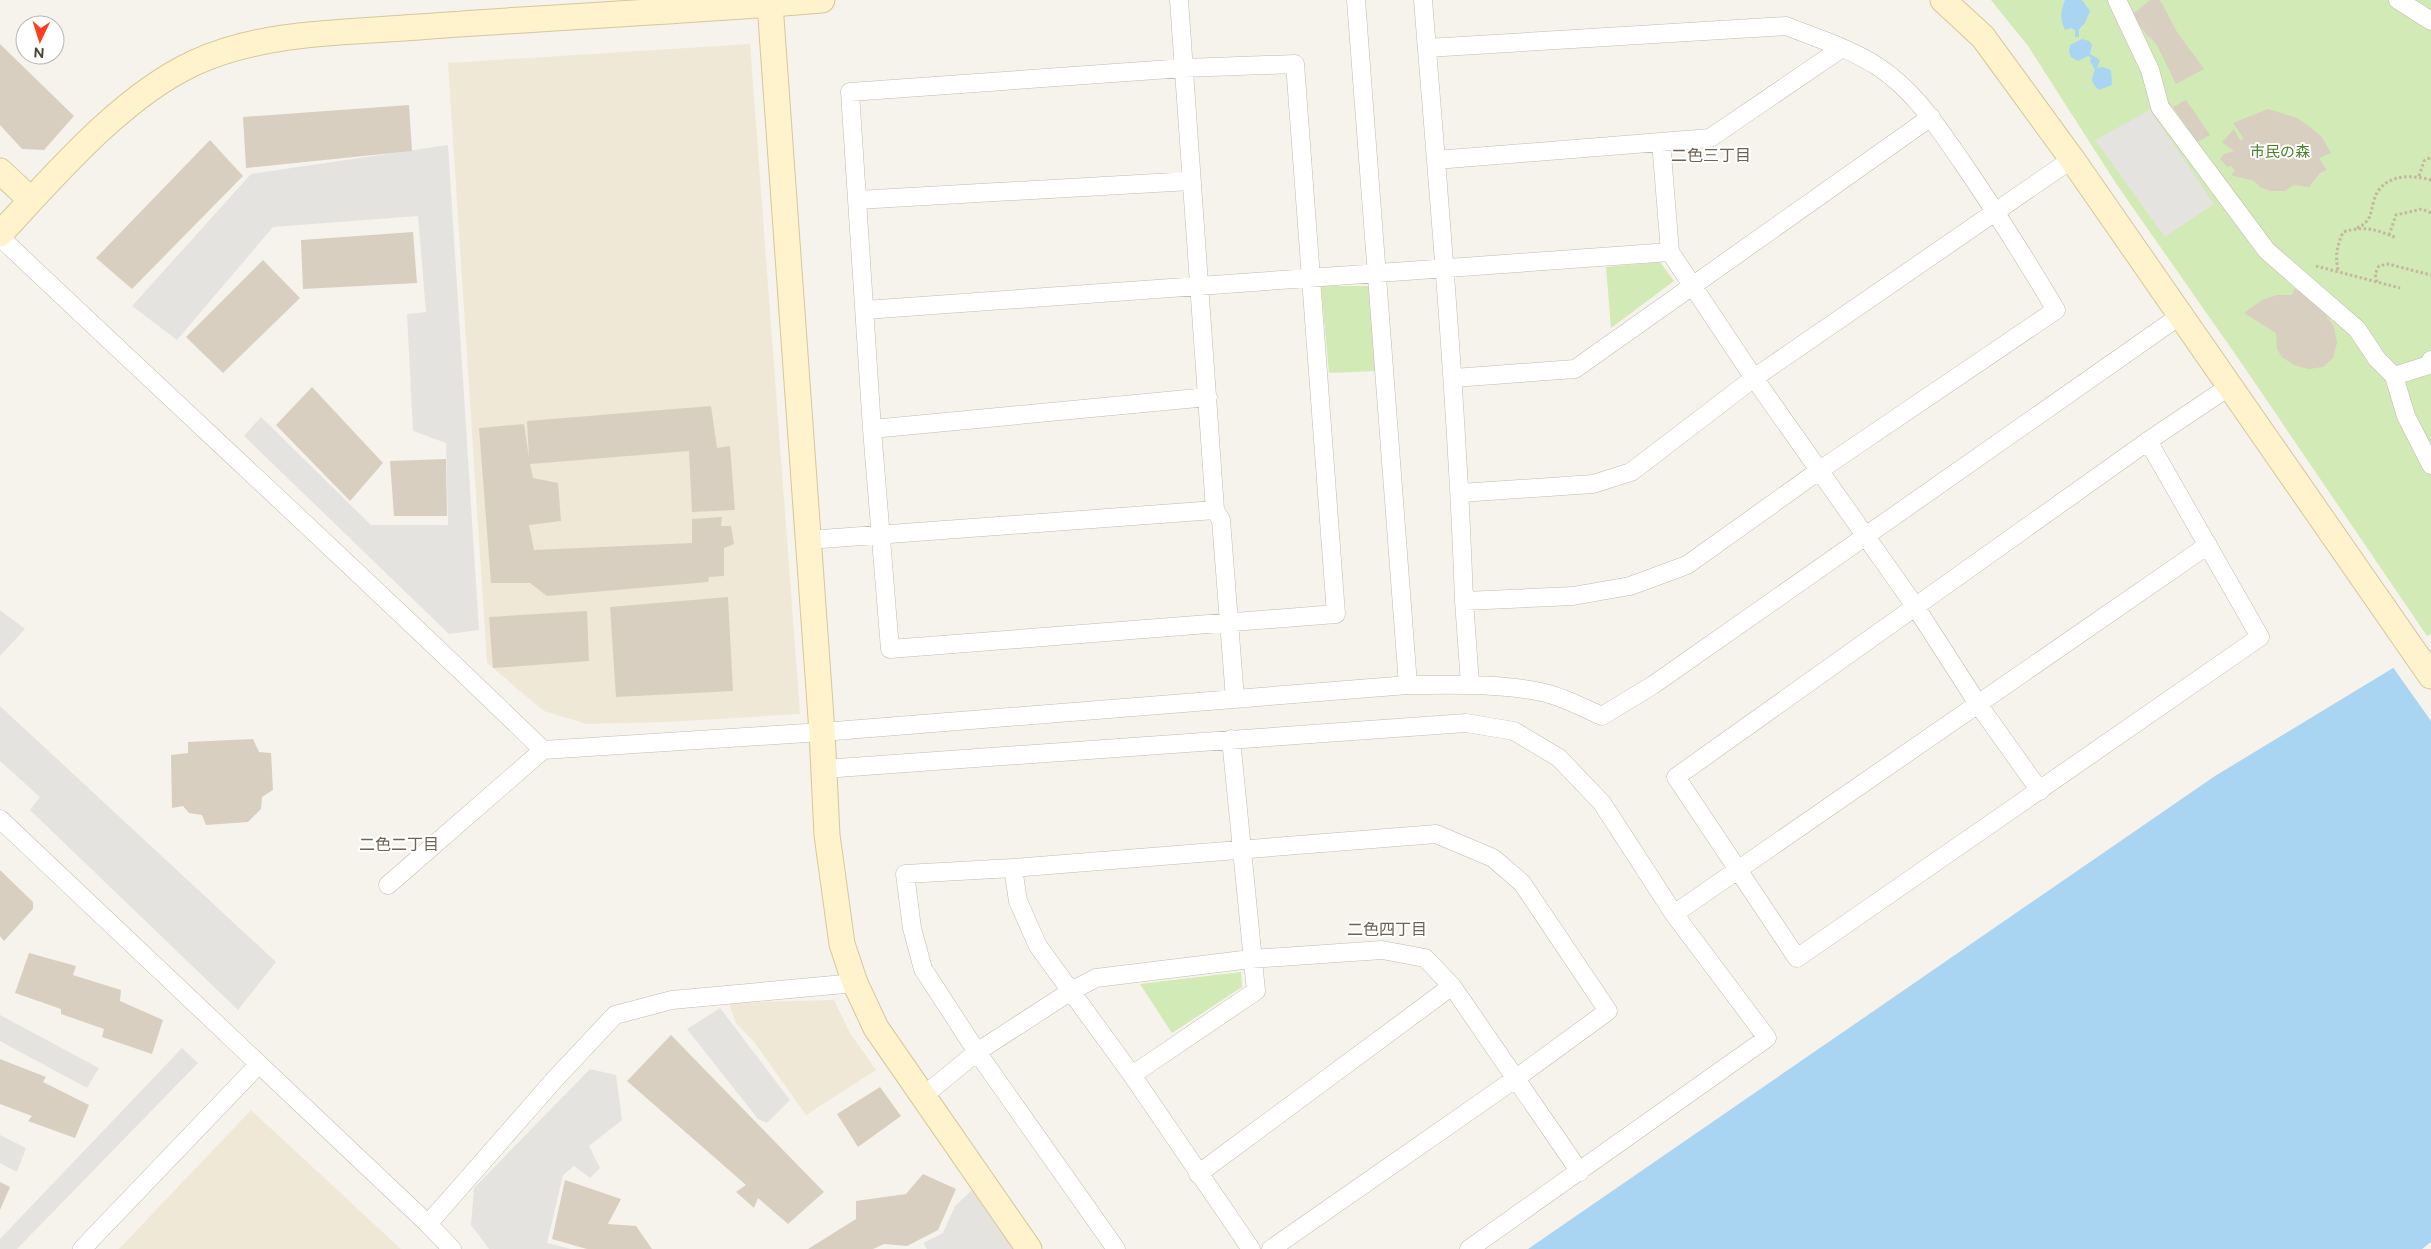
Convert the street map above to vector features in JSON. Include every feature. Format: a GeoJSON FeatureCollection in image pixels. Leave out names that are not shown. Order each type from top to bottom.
{"type":"FeatureCollection","features":[{"type":"Feature","properties":{"kind":"street"},"geometry":{"type":"LineString","coordinates":[[543,750],[409,620],[217,443],[0,236],[31,200],[108,123],[162,81],[195,63],[254,43],[308,36],[451,25],[822,0]]}},
{"type":"Feature","properties":{"kind":"street"},"geometry":{"type":"LineString","coordinates":[[1179,0],[1215,510],[1221,520],[1234,699]]}},
{"type":"Feature","properties":{"kind":"street"},"geometry":{"type":"LineString","coordinates":[[1356,0],[1408,685]]}},
{"type":"Feature","properties":{"kind":"street"},"geometry":{"type":"LineString","coordinates":[[1423,0],[1443,268],[1454,378],[1464,601],[1470,684]]}},
{"type":"Feature","properties":{"kind":"street"},"geometry":{"type":"LineString","coordinates":[[1943,0],[1983,37],[2072,159],[2431,676]]}},
{"type":"Feature","properties":{"kind":"street"},"geometry":{"type":"LineString","coordinates":[[2117,0],[2150,70],[2160,107],[2267,251],[2357,329],[2377,359],[2394,376],[2406,416],[2431,465]]}},
{"type":"Feature","properties":{"kind":"street"},"geometry":{"type":"LineString","coordinates":[[2398,0],[2431,21]]}},
{"type":"Feature","properties":{"kind":"street"},"geometry":{"type":"LineString","coordinates":[[770,4],[822,732],[827,835],[842,944],[855,983],[876,1028],[1028,1249]]}},
{"type":"Feature","properties":{"kind":"street"},"geometry":{"type":"LineString","coordinates":[[1427,48],[1786,26],[1842,48],[1877,66],[1912,94],[1931,117],[1996,211],[2056,310],[1820,470],[1687,565],[1630,586],[1573,596],[1464,601]]}},
{"type":"Feature","properties":{"kind":"street"},"geometry":{"type":"LineString","coordinates":[[1436,160],[1710,138],[1842,48]]}},
{"type":"Feature","properties":{"kind":"street"},"geometry":{"type":"LineString","coordinates":[[1294,64],[1336,614],[890,649],[872,429],[850,92],[1184,68],[1294,64]]}},
{"type":"Feature","properties":{"kind":"street"},"geometry":{"type":"LineString","coordinates":[[1454,378],[1575,369],[1931,117]]}},
{"type":"Feature","properties":{"kind":"street"},"geometry":{"type":"LineString","coordinates":[[1661,142],[1670,252],[1754,378],[1915,606],[1978,704],[2040,791]]}},
{"type":"Feature","properties":{"kind":"street"},"geometry":{"type":"LineString","coordinates":[[1460,493],[1593,484],[1630,472],[1754,378],[2072,159]]}},
{"type":"Feature","properties":{"kind":"street"},"geometry":{"type":"LineString","coordinates":[[0,170],[31,200]]}},
{"type":"Feature","properties":{"kind":"street"},"geometry":{"type":"LineString","coordinates":[[857,200],[1191,181]]}},
{"type":"Feature","properties":{"kind":"street"},"geometry":{"type":"LineString","coordinates":[[865,310],[1670,252]]}},
{"type":"Feature","properties":{"kind":"street"},"geometry":{"type":"LineString","coordinates":[[388,885],[543,750],[822,732],[1408,685],[1470,684],[1544,692],[1602,716],[1653,685],[2181,315]]}},
{"type":"Feature","properties":{"kind":"street"},"geometry":{"type":"LineString","coordinates":[[2394,376],[2428,365],[2431,360]]}},
{"type":"Feature","properties":{"kind":"street"},"geometry":{"type":"LineString","coordinates":[[2148,441],[2260,637],[1797,958],[1676,777],[2148,441],[2230,386]]}},
{"type":"Feature","properties":{"kind":"street"},"geometry":{"type":"LineString","coordinates":[[872,429],[1208,397]]}},
{"type":"Feature","properties":{"kind":"street"},"geometry":{"type":"LineString","coordinates":[[808,540],[1215,510]]}},
{"type":"Feature","properties":{"kind":"street"},"geometry":{"type":"LineString","coordinates":[[1674,914],[2208,545]]}},
{"type":"Feature","properties":{"kind":"street"},"geometry":{"type":"LineString","coordinates":[[824,769],[1466,723],[1514,731],[1559,758],[1602,802],[1674,914],[1767,1038],[1469,1249]]}},
{"type":"Feature","properties":{"kind":"street"},"geometry":{"type":"LineString","coordinates":[[1132,1075],[1256,991],[1244,850],[1231,739]]}},
{"type":"Feature","properties":{"kind":"street"},"geometry":{"type":"LineString","coordinates":[[0,818],[428,1224],[452,1249]]}},
{"type":"Feature","properties":{"kind":"street"},"geometry":{"type":"LineString","coordinates":[[1116,1249],[977,1052],[923,969],[912,928],[906,874],[1013,868],[1436,834],[1493,858],[1522,884],[1608,1011],[1515,1079],[1271,1249]]}},
{"type":"Feature","properties":{"kind":"street"},"geometry":{"type":"LineString","coordinates":[[1013,868],[1018,901],[1038,946],[1132,1075],[1251,1249]]}},
{"type":"Feature","properties":{"kind":"street"},"geometry":{"type":"LineString","coordinates":[[922,1097],[977,1052],[1071,991],[1096,978],[1252,959],[1382,950],[1425,958],[1452,986],[1580,1172]]}},
{"type":"Feature","properties":{"kind":"street"},"geometry":{"type":"LineString","coordinates":[[428,1224],[555,1079],[615,1015],[672,1000],[855,983]]}},
{"type":"Feature","properties":{"kind":"street"},"geometry":{"type":"LineString","coordinates":[[1198,1174],[1452,986]]}},
{"type":"Feature","properties":{"kind":"street"},"geometry":{"type":"LineString","coordinates":[[82,1249],[259,1064]]}},
{"type":"Feature","properties":{"kind":"path"},"geometry":{"type":"LineString","coordinates":[[2419,176],[2424,161],[2431,157]]}},
{"type":"Feature","properties":{"kind":"path"},"geometry":{"type":"LineString","coordinates":[[2338,270],[2336,259],[2337,246],[2343,232],[2367,224],[2379,189],[2390,180],[2407,175],[2431,180]]}},
{"type":"Feature","properties":{"kind":"path"},"geometry":{"type":"LineString","coordinates":[[2389,235],[2396,215],[2422,209],[2431,213]]}},
{"type":"Feature","properties":{"kind":"path"},"geometry":{"type":"LineString","coordinates":[[2357,228],[2371,228],[2398,238]]}},
{"type":"Feature","properties":{"kind":"path"},"geometry":{"type":"LineString","coordinates":[[2283,264],[2302,264],[2338,270],[2400,288]]}},
{"type":"Feature","properties":{"kind":"path"},"geometry":{"type":"LineString","coordinates":[[2377,282],[2375,274],[2379,266],[2388,264],[2431,275]]}},
{"type":"Feature","properties":{"kind":"shaded area"},"geometry":{"type":"Polygon","coordinates":[[[750,44],[800,714],[667,722],[587,724],[544,711],[487,663],[448,63],[750,44]]]}},
{"type":"Feature","properties":{"kind":"shaded area"},"geometry":{"type":"Polygon","coordinates":[[[2150,110],[2214,204],[2165,237],[2095,140],[2150,110]]]}},
{"type":"Feature","properties":{"kind":"shaded area"},"geometry":{"type":"Polygon","coordinates":[[[448,145],[479,630],[449,634],[244,436],[261,417],[371,525],[448,525],[446,443],[413,431],[407,314],[426,312],[418,216],[273,227],[177,340],[132,306],[251,174],[448,145]]]}},
{"type":"Feature","properties":{"kind":"shaded area"},"geometry":{"type":"Polygon","coordinates":[[[0,610],[25,629],[0,656],[0,610]]]}},
{"type":"Feature","properties":{"kind":"shaded area"},"geometry":{"type":"Polygon","coordinates":[[[0,706],[276,962],[238,1010],[30,810],[40,797],[0,761],[0,706]]]}},
{"type":"Feature","properties":{"kind":"shaded area"},"geometry":{"type":"Polygon","coordinates":[[[834,1000],[850,1033],[876,1070],[806,1115],[755,1043],[736,1023],[729,1003],[834,1000]]]}},
{"type":"Feature","properties":{"kind":"shaded area"},"geometry":{"type":"Polygon","coordinates":[[[720,1008],[790,1100],[767,1123],[758,1119],[687,1029],[720,1008]]]}},
{"type":"Feature","properties":{"kind":"shaded area"},"geometry":{"type":"Polygon","coordinates":[[[0,1015],[99,1068],[87,1088],[0,1041],[0,1015]]]}},
{"type":"Feature","properties":{"kind":"shaded area"},"geometry":{"type":"Polygon","coordinates":[[[182,1048],[198,1063],[17,1249],[0,1249],[0,1239],[182,1048]]]}},
{"type":"Feature","properties":{"kind":"shaded area"},"geometry":{"type":"Polygon","coordinates":[[[590,1069],[616,1075],[622,1120],[589,1146],[600,1168],[590,1178],[574,1166],[563,1175],[547,1243],[571,1249],[489,1249],[471,1225],[474,1188],[590,1069]]]}},
{"type":"Feature","properties":{"kind":"shaded area"},"geometry":{"type":"Polygon","coordinates":[[[251,1110],[401,1249],[119,1249],[251,1110]]]}},
{"type":"Feature","properties":{"kind":"shaded area"},"geometry":{"type":"Polygon","coordinates":[[[0,1135],[26,1148],[17,1172],[0,1163],[0,1135]]]}},
{"type":"Feature","properties":{"kind":"shaded area"},"geometry":{"type":"Polygon","coordinates":[[[972,1190],[1014,1249],[927,1249],[923,1243],[943,1233],[955,1206],[972,1190]]]}},
{"type":"Feature","properties":{"kind":"green space","name":"市民の森"},"geometry":{"type":"Polygon","coordinates":[[[1991,0],[2431,0],[2431,634],[2427,636],[2240,361],[2117,185],[2028,46],[1991,0]]]}},
{"type":"Feature","properties":{"kind":"green space"},"geometry":{"type":"Polygon","coordinates":[[[1660,262],[1674,281],[1611,328],[1606,267],[1660,262]]]}},
{"type":"Feature","properties":{"kind":"green space"},"geometry":{"type":"Polygon","coordinates":[[[1321,286],[1369,286],[1377,371],[1329,373],[1321,286]]]}},
{"type":"Feature","properties":{"kind":"green space"},"geometry":{"type":"Polygon","coordinates":[[[1241,972],[1242,987],[1172,1033],[1140,984],[1241,972]]]}},
{"type":"Feature","properties":{"kind":"water"},"geometry":{"type":"Polygon","coordinates":[[[2065,0],[2082,0],[2090,11],[2085,23],[2079,29],[2079,37],[2075,37],[2075,30],[2071,28],[2065,30],[2063,26],[2061,15],[2065,0]]]}},
{"type":"Feature","properties":{"kind":"water"},"geometry":{"type":"Polygon","coordinates":[[[2082,39],[2089,41],[2092,45],[2090,54],[2100,60],[2097,68],[2103,67],[2111,70],[2112,85],[2099,90],[2092,80],[2095,70],[2090,61],[2091,58],[2088,56],[2078,61],[2071,57],[2070,45],[2082,39]]]}},
{"type":"Feature","properties":{"kind":"water"},"geometry":{"type":"Polygon","coordinates":[[[2431,645],[2431,1242],[2422,1249],[1528,1249],[2215,776],[2431,645]]]}},
{"type":"Feature","properties":{"kind":"pier"},"geometry":{"type":"Polygon","coordinates":[[[2431,643],[2431,721],[2392,666],[2431,643]]]}},
{"type":"Feature","properties":{"kind":"building"},"geometry":{"type":"Polygon","coordinates":[[[2150,0],[2160,0],[2177,32],[2204,69],[2176,84],[2157,45],[2130,16],[2150,0]]]}},
{"type":"Feature","properties":{"kind":"building"},"geometry":{"type":"Polygon","coordinates":[[[0,44],[15,59],[15,65],[22,65],[74,116],[44,150],[22,149],[0,125],[0,44]]]}},
{"type":"Feature","properties":{"kind":"building"},"geometry":{"type":"Polygon","coordinates":[[[2186,100],[2210,135],[2197,142],[2173,107],[2186,100]]]}},
{"type":"Feature","properties":{"kind":"building"},"geometry":{"type":"Polygon","coordinates":[[[409,105],[412,151],[246,168],[243,117],[409,105]]]}},
{"type":"Feature","properties":{"kind":"building"},"geometry":{"type":"Polygon","coordinates":[[[2268,109],[2297,118],[2310,127],[2322,137],[2331,153],[2319,158],[2327,170],[2320,173],[2309,187],[2294,185],[2285,191],[2270,191],[2260,187],[2254,181],[2231,175],[2235,171],[2231,166],[2227,167],[2220,159],[2224,154],[2234,151],[2222,142],[2234,129],[2240,140],[2244,139],[2233,123],[2268,109]]]}},
{"type":"Feature","properties":{"kind":"building"},"geometry":{"type":"Polygon","coordinates":[[[210,140],[243,176],[132,289],[96,258],[210,140]]]}},
{"type":"Feature","properties":{"kind":"building"},"geometry":{"type":"Polygon","coordinates":[[[413,232],[417,283],[303,289],[301,240],[413,232]]]}},
{"type":"Feature","properties":{"kind":"building"},"geometry":{"type":"Polygon","coordinates":[[[263,260],[300,298],[223,373],[186,337],[263,260]]]}},
{"type":"Feature","properties":{"kind":"building"},"geometry":{"type":"Polygon","coordinates":[[[2294,289],[2309,294],[2308,300],[2323,310],[2334,327],[2337,343],[2333,358],[2323,367],[2309,369],[2294,365],[2282,357],[2277,349],[2276,333],[2244,313],[2262,300],[2277,295],[2292,295],[2294,289]]]}},
{"type":"Feature","properties":{"kind":"building"},"geometry":{"type":"Polygon","coordinates":[[[312,387],[383,463],[350,501],[276,425],[312,387]]]}},
{"type":"Feature","properties":{"kind":"building"},"geometry":{"type":"Polygon","coordinates":[[[711,406],[717,448],[730,446],[735,510],[692,512],[689,451],[530,464],[533,478],[558,483],[561,521],[529,525],[534,550],[692,543],[692,519],[722,517],[721,526],[731,526],[734,544],[724,548],[724,576],[709,577],[708,582],[547,596],[530,583],[491,583],[479,428],[524,424],[529,458],[527,421],[711,406]]]}},
{"type":"Feature","properties":{"kind":"building"},"geometry":{"type":"Polygon","coordinates":[[[446,459],[447,516],[394,516],[390,461],[446,459]]]}},
{"type":"Feature","properties":{"kind":"building"},"geometry":{"type":"Polygon","coordinates":[[[728,597],[733,691],[616,697],[610,607],[728,597]]]}},
{"type":"Feature","properties":{"kind":"building"},"geometry":{"type":"Polygon","coordinates":[[[587,611],[589,661],[493,668],[489,617],[587,611]]]}},
{"type":"Feature","properties":{"kind":"building"},"geometry":{"type":"Polygon","coordinates":[[[253,739],[259,752],[271,753],[273,790],[262,797],[261,809],[248,822],[206,825],[202,815],[189,813],[183,806],[172,808],[171,755],[188,753],[188,742],[253,739]]]}},
{"type":"Feature","properties":{"kind":"building"},"geometry":{"type":"Polygon","coordinates":[[[0,870],[33,902],[33,909],[4,941],[0,936],[0,870]]]}},
{"type":"Feature","properties":{"kind":"building"},"geometry":{"type":"Polygon","coordinates":[[[29,953],[76,966],[73,975],[121,990],[120,1001],[163,1020],[152,1054],[102,1037],[104,1029],[61,1014],[61,1009],[15,993],[29,953]]]}},
{"type":"Feature","properties":{"kind":"building"},"geometry":{"type":"Polygon","coordinates":[[[671,1035],[824,1192],[788,1224],[758,1198],[754,1208],[736,1192],[746,1185],[627,1081],[671,1035]]]}},
{"type":"Feature","properties":{"kind":"building"},"geometry":{"type":"Polygon","coordinates":[[[0,1059],[46,1077],[43,1082],[89,1105],[75,1138],[28,1121],[32,1116],[0,1104],[0,1059]]]}},
{"type":"Feature","properties":{"kind":"building"},"geometry":{"type":"Polygon","coordinates":[[[880,1087],[901,1116],[858,1147],[837,1114],[880,1087]]]}},
{"type":"Feature","properties":{"kind":"building"},"geometry":{"type":"Polygon","coordinates":[[[923,1174],[956,1189],[938,1230],[907,1246],[884,1244],[873,1249],[808,1249],[856,1219],[856,1201],[906,1194],[923,1174]]]}},
{"type":"Feature","properties":{"kind":"building"},"geometry":{"type":"Polygon","coordinates":[[[565,1180],[621,1199],[608,1224],[636,1226],[652,1249],[587,1249],[552,1239],[565,1180]]]}},
{"type":"Feature","properties":{"kind":"building"},"geometry":{"type":"Polygon","coordinates":[[[0,1182],[10,1187],[0,1210],[0,1182]]]}},
{"type":"Feature","properties":{"kind":"district","name":"二色三丁目"},"geometry":{"type":"Point","coordinates":[1711,155]}},
{"type":"Feature","properties":{"kind":"district","name":"二色二丁目"},"geometry":{"type":"Point","coordinates":[399,844]}},
{"type":"Feature","properties":{"kind":"district","name":"二色四丁目"},"geometry":{"type":"Point","coordinates":[1387,929]}}]}
